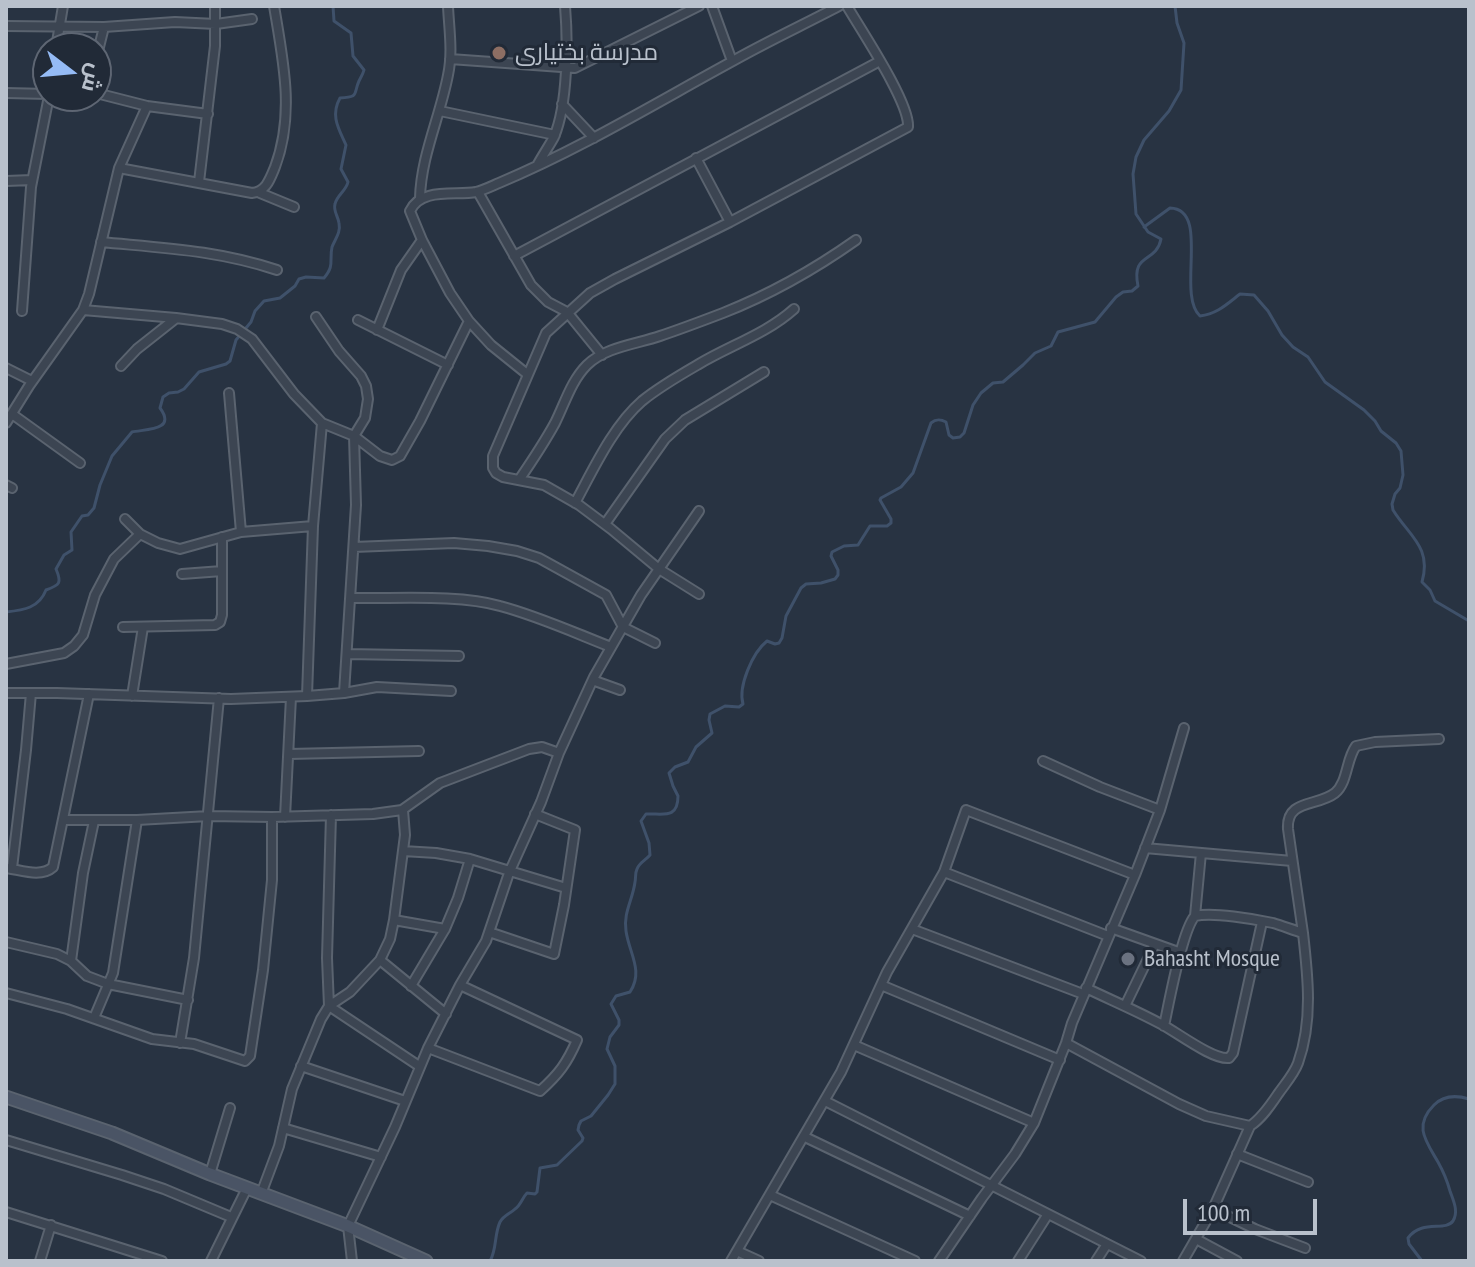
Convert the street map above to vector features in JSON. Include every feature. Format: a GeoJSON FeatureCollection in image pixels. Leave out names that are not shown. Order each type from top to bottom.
{"type":"FeatureCollection","features":[{"type":"Feature","properties":{"kind":"street"},"geometry":{"type":"LineString","coordinates":[[59,32],[63,6]]}},
{"type":"Feature","properties":{"kind":"street"},"geometry":{"type":"LineString","coordinates":[[199,182],[215,46],[215,6]]}},
{"type":"Feature","properties":{"kind":"street"},"geometry":{"type":"LineString","coordinates":[[260,193],[273,172],[286,128],[286,95],[274,6]]}},
{"type":"Feature","properties":{"kind":"street"},"geometry":{"type":"LineString","coordinates":[[420,198],[424,166],[449,71],[448,6]]}},
{"type":"Feature","properties":{"kind":"street"},"geometry":{"type":"LineString","coordinates":[[537,165],[555,135],[562,104],[566,67],[565,6]]}},
{"type":"Feature","properties":{"kind":"street"},"geometry":{"type":"LineString","coordinates":[[450,59],[575,68],[699,6]]}},
{"type":"Feature","properties":{"kind":"street"},"geometry":{"type":"LineString","coordinates":[[712,6],[732,61]]}},
{"type":"Feature","properties":{"kind":"street"},"geometry":{"type":"LineString","coordinates":[[527,374],[491,345],[469,321],[450,293],[422,240],[410,211],[413,204],[420,198],[478,192],[537,165],[594,138],[839,6]]}},
{"type":"Feature","properties":{"kind":"street"},"geometry":{"type":"LineString","coordinates":[[699,594],[659,569],[575,503],[544,485],[496,473],[493,456],[546,333],[590,293],[908,127],[901,100],[847,6]]}},
{"type":"Feature","properties":{"kind":"street"},"geometry":{"type":"LineString","coordinates":[[6,26],[216,24],[252,19]]}},
{"type":"Feature","properties":{"kind":"street"},"geometry":{"type":"LineString","coordinates":[[103,32],[104,27]]}},
{"type":"Feature","properties":{"kind":"street"},"geometry":{"type":"LineString","coordinates":[[514,256],[880,61]]}},
{"type":"Feature","properties":{"kind":"street"},"geometry":{"type":"LineString","coordinates":[[6,93],[32,94]]}},
{"type":"Feature","properties":{"kind":"street"},"geometry":{"type":"LineString","coordinates":[[112,97],[147,106],[208,114]]}},
{"type":"Feature","properties":{"kind":"street"},"geometry":{"type":"LineString","coordinates":[[562,104],[594,138]]}},
{"type":"Feature","properties":{"kind":"street"},"geometry":{"type":"LineString","coordinates":[[6,423],[83,310],[119,168],[147,106]]}},
{"type":"Feature","properties":{"kind":"street"},"geometry":{"type":"LineString","coordinates":[[440,111],[555,135]]}},
{"type":"Feature","properties":{"kind":"street"},"geometry":{"type":"LineString","coordinates":[[22,311],[32,180],[45,112]]}},
{"type":"Feature","properties":{"kind":"street"},"geometry":{"type":"LineString","coordinates":[[696,158],[730,222]]}},
{"type":"Feature","properties":{"kind":"street"},"geometry":{"type":"LineString","coordinates":[[119,168],[260,193],[294,207]]}},
{"type":"Feature","properties":{"kind":"street"},"geometry":{"type":"LineString","coordinates":[[6,181],[32,180]]}},
{"type":"Feature","properties":{"kind":"street"},"geometry":{"type":"LineString","coordinates":[[478,192],[531,285],[548,302],[567,312],[602,355]]}},
{"type":"Feature","properties":{"kind":"street"},"geometry":{"type":"LineString","coordinates":[[377,330],[401,270],[422,240]]}},
{"type":"Feature","properties":{"kind":"street"},"geometry":{"type":"LineString","coordinates":[[519,480],[545,442],[575,378],[590,362],[750,301],[825,263],[856,240]]}},
{"type":"Feature","properties":{"kind":"street"},"geometry":{"type":"LineString","coordinates":[[101,242],[194,250],[277,270]]}},
{"type":"Feature","properties":{"kind":"street"},"geometry":{"type":"LineString","coordinates":[[575,503],[626,418],[643,401],[701,363],[782,320],[794,309]]}},
{"type":"Feature","properties":{"kind":"street"},"geometry":{"type":"LineString","coordinates":[[83,310],[176,318],[237,329],[252,339],[294,394],[322,423],[354,436],[380,456],[392,460],[400,456],[469,321]]}},
{"type":"Feature","properties":{"kind":"street"},"geometry":{"type":"LineString","coordinates":[[316,317],[361,376],[368,399],[365,418],[354,436],[356,505],[344,693]]}},
{"type":"Feature","properties":{"kind":"street"},"geometry":{"type":"LineString","coordinates":[[121,366],[176,318]]}},
{"type":"Feature","properties":{"kind":"street"},"geometry":{"type":"LineString","coordinates":[[358,320],[448,365]]}},
{"type":"Feature","properties":{"kind":"street"},"geometry":{"type":"LineString","coordinates":[[6,368],[32,381]]}},
{"type":"Feature","properties":{"kind":"street"},"geometry":{"type":"LineString","coordinates":[[605,524],[665,439],[685,420],[764,372]]}},
{"type":"Feature","properties":{"kind":"street"},"geometry":{"type":"LineString","coordinates":[[229,393],[241,532]]}},
{"type":"Feature","properties":{"kind":"street"},"geometry":{"type":"LineString","coordinates":[[12,414],[80,463]]}},
{"type":"Feature","properties":{"kind":"street"},"geometry":{"type":"LineString","coordinates":[[307,696],[313,526],[322,423]]}},
{"type":"Feature","properties":{"kind":"street"},"geometry":{"type":"LineString","coordinates":[[352,1261],[348,1226],[419,1066],[489,932],[509,873],[594,677],[659,569],[699,511]]}},
{"type":"Feature","properties":{"kind":"street"},"geometry":{"type":"LineString","coordinates":[[125,519],[140,534],[180,549],[241,532],[313,526]]}},
{"type":"Feature","properties":{"kind":"street"},"geometry":{"type":"LineString","coordinates":[[6,664],[64,653],[74,646],[83,635],[95,595],[114,559],[140,534]]}},
{"type":"Feature","properties":{"kind":"street"},"geometry":{"type":"LineString","coordinates":[[123,627],[215,625],[220,622],[222,537]]}},
{"type":"Feature","properties":{"kind":"street"},"geometry":{"type":"LineString","coordinates":[[354,547],[454,543],[517,551],[539,558],[606,595],[623,627],[655,643]]}},
{"type":"Feature","properties":{"kind":"street"},"geometry":{"type":"LineString","coordinates":[[182,574],[222,571]]}},
{"type":"Feature","properties":{"kind":"street"},"geometry":{"type":"LineString","coordinates":[[351,598],[455,600],[498,605],[611,647]]}},
{"type":"Feature","properties":{"kind":"street"},"geometry":{"type":"LineString","coordinates":[[132,696],[143,627]]}},
{"type":"Feature","properties":{"kind":"street"},"geometry":{"type":"LineString","coordinates":[[347,654],[459,656]]}},
{"type":"Feature","properties":{"kind":"street"},"geometry":{"type":"LineString","coordinates":[[594,677],[595,681],[620,690]]}},
{"type":"Feature","properties":{"kind":"street"},"geometry":{"type":"LineString","coordinates":[[6,693],[219,698],[307,696],[377,687],[451,691]]}},
{"type":"Feature","properties":{"kind":"street"},"geometry":{"type":"LineString","coordinates":[[31,693],[9,868],[41,873],[50,871],[54,863],[89,694]]}},
{"type":"Feature","properties":{"kind":"street"},"geometry":{"type":"LineString","coordinates":[[285,817],[291,697]]}},
{"type":"Feature","properties":{"kind":"street"},"geometry":{"type":"LineString","coordinates":[[180,1043],[194,958],[219,698]]}},
{"type":"Feature","properties":{"kind":"street"},"geometry":{"type":"LineString","coordinates":[[939,1261],[1034,1123],[1160,810],[1184,728]]}},
{"type":"Feature","properties":{"kind":"street"},"geometry":{"type":"LineString","coordinates":[[1183,1261],[1213,1209],[1250,1126],[1298,1065],[1308,1017],[1309,982],[1287,820],[1290,813],[1333,795],[1340,787],[1356,746],[1439,739]]}},
{"type":"Feature","properties":{"kind":"street"},"geometry":{"type":"LineString","coordinates":[[63,820],[285,817],[403,810],[440,783],[529,749],[542,747],[559,753]]}},
{"type":"Feature","properties":{"kind":"street"},"geometry":{"type":"LineString","coordinates":[[289,754],[419,751]]}},
{"type":"Feature","properties":{"kind":"street"},"geometry":{"type":"LineString","coordinates":[[1043,761],[1160,810]]}},
{"type":"Feature","properties":{"kind":"street"},"geometry":{"type":"LineString","coordinates":[[261,1194],[279,1146],[292,1089],[321,1019],[329,1006],[350,992],[380,960],[390,939],[405,835],[403,810]]}},
{"type":"Feature","properties":{"kind":"street"},"geometry":{"type":"LineString","coordinates":[[731,1261],[825,1101],[881,985],[944,872],[966,810],[1135,875]]}},
{"type":"Feature","properties":{"kind":"street"},"geometry":{"type":"LineString","coordinates":[[489,932],[554,954],[575,830],[535,814]]}},
{"type":"Feature","properties":{"kind":"street"},"geometry":{"type":"LineString","coordinates":[[329,1006],[327,958],[331,815]]}},
{"type":"Feature","properties":{"kind":"street"},"geometry":{"type":"LineString","coordinates":[[6,993],[67,1009],[152,1039],[194,1044],[245,1061],[250,1056],[263,970],[272,880],[272,817]]}},
{"type":"Feature","properties":{"kind":"street"},"geometry":{"type":"LineString","coordinates":[[94,1018],[113,973],[137,820]]}},
{"type":"Feature","properties":{"kind":"street"},"geometry":{"type":"LineString","coordinates":[[71,961],[83,873],[94,821]]}},
{"type":"Feature","properties":{"kind":"street"},"geometry":{"type":"LineString","coordinates":[[1145,848],[1292,861]]}},
{"type":"Feature","properties":{"kind":"street"},"geometry":{"type":"LineString","coordinates":[[403,851],[470,859],[566,888]]}},
{"type":"Feature","properties":{"kind":"street"},"geometry":{"type":"LineString","coordinates":[[1195,916],[1201,853]]}},
{"type":"Feature","properties":{"kind":"street"},"geometry":{"type":"LineString","coordinates":[[411,986],[445,929],[470,859]]}},
{"type":"Feature","properties":{"kind":"street"},"geometry":{"type":"LineString","coordinates":[[944,872],[1110,932],[1181,953]]}},
{"type":"Feature","properties":{"kind":"street"},"geometry":{"type":"LineString","coordinates":[[1164,1026],[1181,953],[1195,916],[1216,915],[1275,924],[1303,933]]}},
{"type":"Feature","properties":{"kind":"street"},"geometry":{"type":"LineString","coordinates":[[394,920],[445,929]]}},
{"type":"Feature","properties":{"kind":"street"},"geometry":{"type":"LineString","coordinates":[[912,929],[1125,1006],[1223,1059],[1233,1053],[1262,922]]}},
{"type":"Feature","properties":{"kind":"street"},"geometry":{"type":"LineString","coordinates":[[6,942],[57,954],[71,961],[87,976],[108,984],[188,1000]]}},
{"type":"Feature","properties":{"kind":"street"},"geometry":{"type":"LineString","coordinates":[[1125,1006],[1155,944]]}},
{"type":"Feature","properties":{"kind":"street"},"geometry":{"type":"LineString","coordinates":[[380,960],[446,1014]]}},
{"type":"Feature","properties":{"kind":"street"},"geometry":{"type":"LineString","coordinates":[[428,1048],[540,1091],[570,1058],[577,1040],[460,985]]}},
{"type":"Feature","properties":{"kind":"street"},"geometry":{"type":"LineString","coordinates":[[881,985],[1060,1060]]}},
{"type":"Feature","properties":{"kind":"street"},"geometry":{"type":"LineString","coordinates":[[329,1006],[419,1066]]}},
{"type":"Feature","properties":{"kind":"street"},"geometry":{"type":"LineString","coordinates":[[1066,1043],[1179,1104],[1206,1116],[1250,1126]]}},
{"type":"Feature","properties":{"kind":"street"},"geometry":{"type":"LineString","coordinates":[[854,1045],[1034,1123]]}},
{"type":"Feature","properties":{"kind":"street"},"geometry":{"type":"LineString","coordinates":[[301,1066],[405,1101]]}},
{"type":"Feature","properties":{"kind":"street"},"geometry":{"type":"LineString","coordinates":[[6,1097],[112,1133],[348,1226],[426,1261]]}},
{"type":"Feature","properties":{"kind":"street"},"geometry":{"type":"LineString","coordinates":[[825,1101],[1141,1261]]}},
{"type":"Feature","properties":{"kind":"street"},"geometry":{"type":"LineString","coordinates":[[210,1174],[230,1108]]}},
{"type":"Feature","properties":{"kind":"street"},"geometry":{"type":"LineString","coordinates":[[283,1128],[381,1157]]}},
{"type":"Feature","properties":{"kind":"street"},"geometry":{"type":"LineString","coordinates":[[805,1137],[970,1216]]}},
{"type":"Feature","properties":{"kind":"street"},"geometry":{"type":"LineString","coordinates":[[6,1140],[164,1189],[231,1217]]}},
{"type":"Feature","properties":{"kind":"street"},"geometry":{"type":"LineString","coordinates":[[1237,1154],[1308,1182]]}},
{"type":"Feature","properties":{"kind":"street"},"geometry":{"type":"LineString","coordinates":[[211,1261],[247,1188]]}},
{"type":"Feature","properties":{"kind":"street"},"geometry":{"type":"LineString","coordinates":[[770,1195],[915,1261]]}},
{"type":"Feature","properties":{"kind":"street"},"geometry":{"type":"LineString","coordinates":[[1213,1209],[1305,1248]]}},
{"type":"Feature","properties":{"kind":"street"},"geometry":{"type":"LineString","coordinates":[[6,1212],[162,1261]]}},
{"type":"Feature","properties":{"kind":"street"},"geometry":{"type":"LineString","coordinates":[[1018,1261],[1048,1214]]}},
{"type":"Feature","properties":{"kind":"street"},"geometry":{"type":"LineString","coordinates":[[40,1261],[51,1225]]}},
{"type":"Feature","properties":{"kind":"street"},"geometry":{"type":"LineString","coordinates":[[1196,1239],[1237,1261]]}},
{"type":"Feature","properties":{"kind":"street"},"geometry":{"type":"LineString","coordinates":[[1096,1261],[1107,1244]]}},
{"type":"Feature","properties":{"kind":"street"},"geometry":{"type":"LineString","coordinates":[[394,1261],[403,1250]]}},
{"type":"Feature","properties":{"kind":"street"},"geometry":{"type":"LineString","coordinates":[[737,1251],[759,1261]]}},
{"type":"Feature","properties":{"kind":"waterway"},"geometry":{"type":"LineString","coordinates":[[6,612],[35,604],[46,590],[58,583],[56,569],[64,555],[72,550],[71,532],[82,516],[88,515],[94,508],[112,456],[132,432],[162,425],[165,421],[160,408],[163,397],[184,389],[199,372],[230,361],[236,340],[264,301],[280,298],[299,279],[324,278],[329,270],[332,247],[339,230],[335,204],[348,182],[341,169],[346,145],[337,122],[337,105],[340,98],[355,94],[364,70],[353,56],[351,33],[334,21],[333,6]]}},
{"type":"Feature","properties":{"kind":"waterway"},"geometry":{"type":"LineString","coordinates":[[490,1261],[502,1220],[527,1193],[537,1192],[540,1168],[557,1165],[582,1141],[578,1130],[581,1121],[591,1116],[615,1084],[615,1066],[607,1049],[619,1020],[611,1004],[616,996],[630,992],[636,977],[626,918],[636,871],[650,855],[641,821],[646,814],[668,814],[675,809],[678,796],[669,773],[688,762],[696,747],[712,733],[710,714],[725,706],[739,707],[743,704],[744,680],[751,662],[767,641],[779,643],[786,616],[801,588],[806,584],[835,579],[838,575],[832,552],[844,546],[858,545],[870,526],[887,526],[891,523],[880,500],[901,487],[913,473],[931,423],[938,420],[946,422],[949,435],[960,437],[981,393],[993,383],[1003,382],[1035,353],[1051,346],[1058,332],[1095,322],[1116,297],[1138,286],[1138,268],[1158,247],[1161,239],[1148,232],[1136,214],[1133,174],[1144,140],[1169,111],[1181,90],[1184,43],[1175,6]]}},
{"type":"Feature","properties":{"kind":"waterway"},"geometry":{"type":"LineString","coordinates":[[1144,227],[1170,208],[1182,212],[1189,222],[1191,290],[1200,316],[1217,311],[1240,294],[1254,295],[1282,335],[1308,357],[1325,382],[1364,410],[1381,431],[1396,443],[1401,451],[1403,475],[1392,504],[1393,510],[1421,551],[1424,560],[1422,582],[1435,601],[1469,621]]}},
{"type":"Feature","properties":{"kind":"waterway"},"geometry":{"type":"LineString","coordinates":[[1422,1261],[1408,1238],[1420,1229],[1449,1224],[1455,1213],[1446,1179],[1426,1140],[1424,1120],[1442,1099],[1469,1099]]}},
{"type":"Feature","properties":{"kind":"place","name":"مدرسة بختيارى"},"geometry":{"type":"Point","coordinates":[499,53]}},
{"type":"Feature","properties":{"kind":"place","name":"Bahasht Mosque"},"geometry":{"type":"Point","coordinates":[1128,959]}}]}
